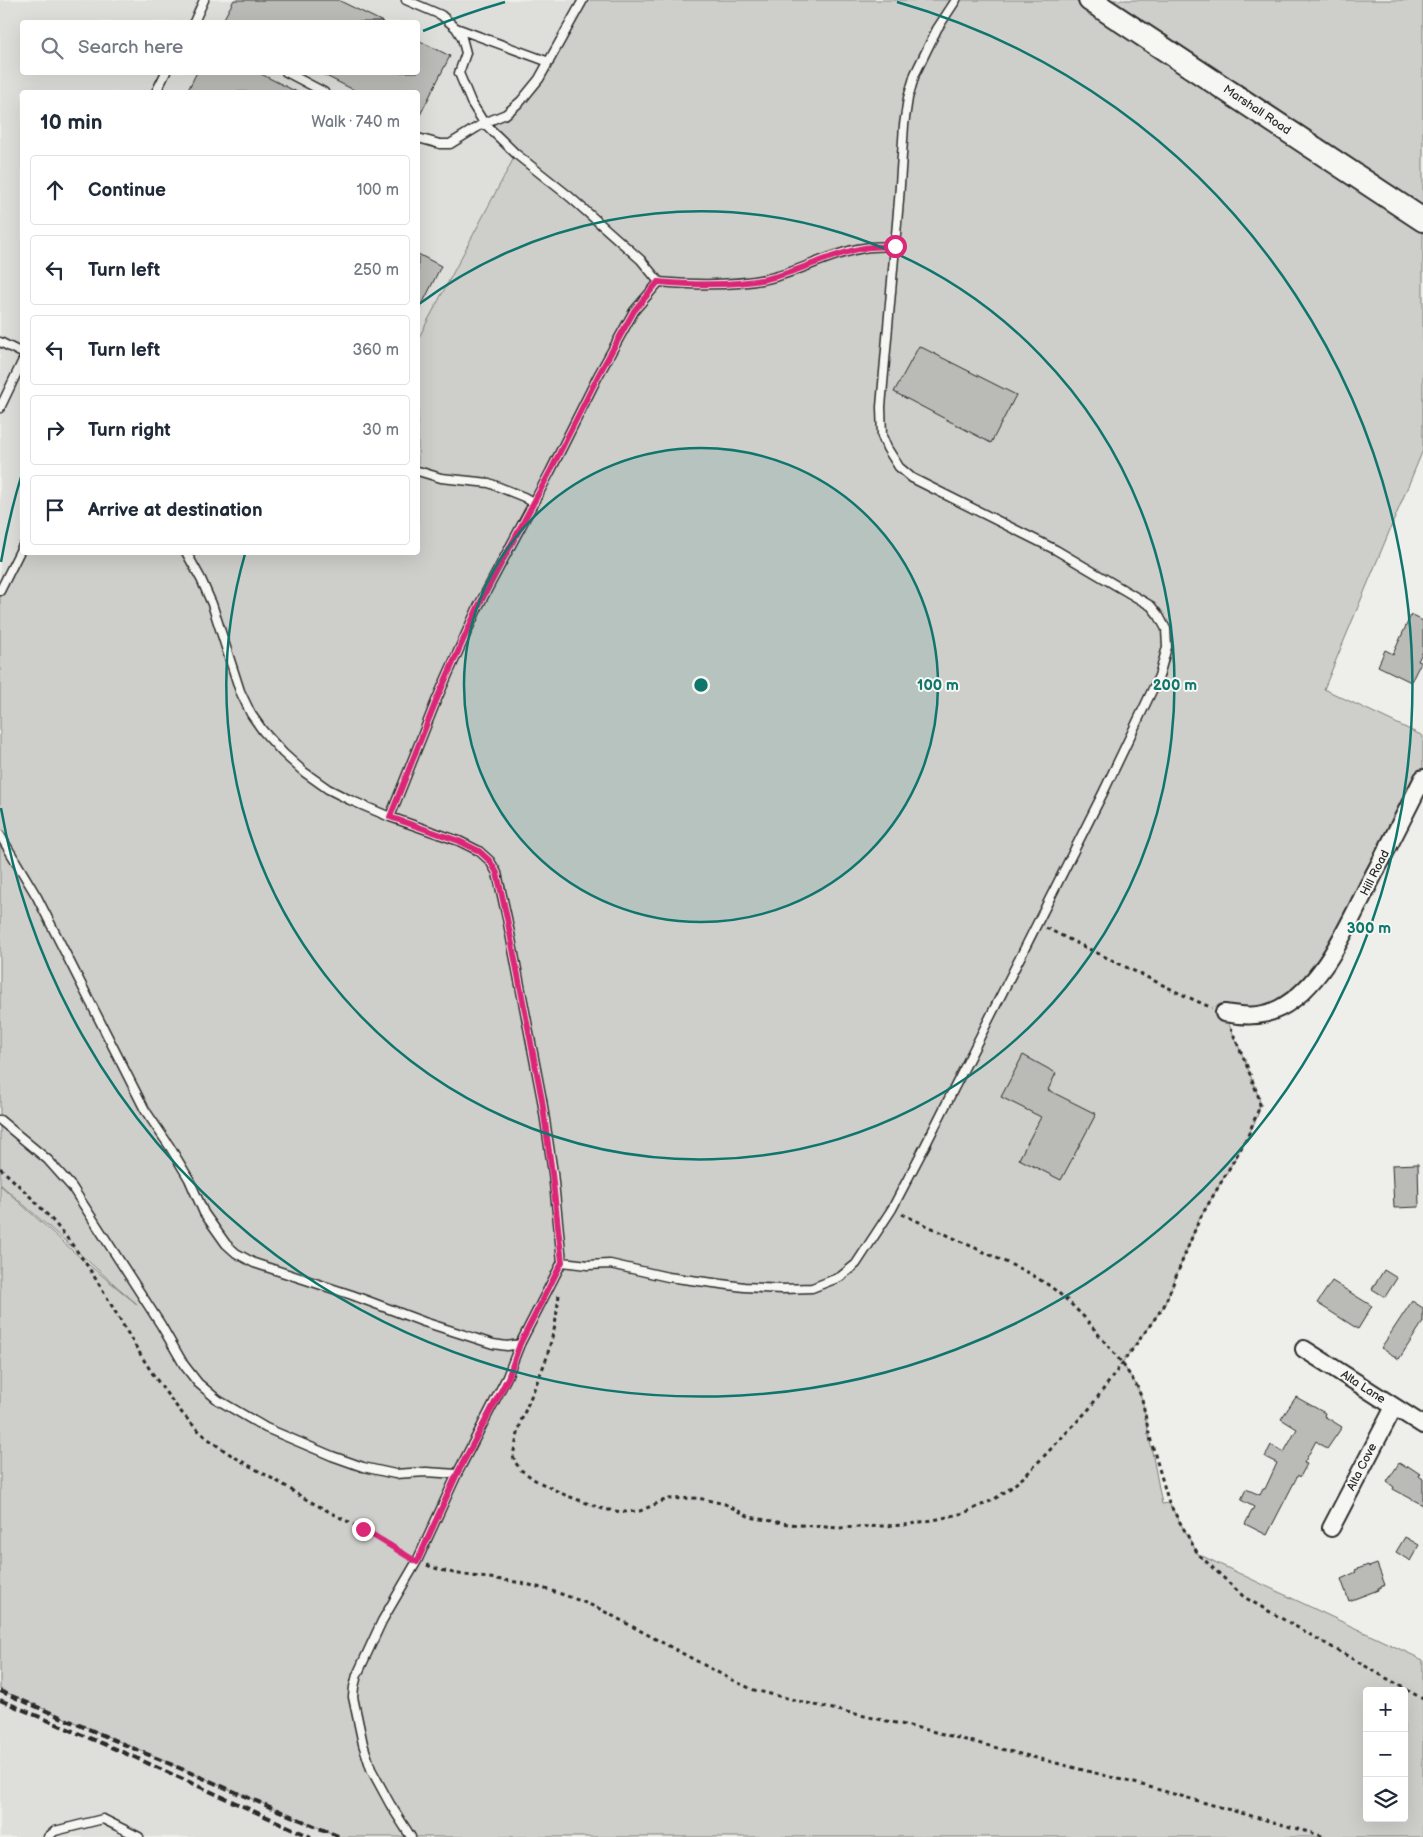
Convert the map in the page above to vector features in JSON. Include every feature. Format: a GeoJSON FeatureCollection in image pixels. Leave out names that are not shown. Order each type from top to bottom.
{"type":"FeatureCollection","features":[{"type":"Feature","properties":{"kind":"main road","name":"Marshall Road"},"geometry":{"type":"LineString","coordinates":[[1090,0],[1423,220]]}},
{"type":"Feature","properties":{"kind":"street","name":"Hill Road"},"geometry":{"type":"LineString","coordinates":[[1224,1013],[1246,1016],[1263,1015],[1279,1009],[1294,999],[1309,985],[1322,969],[1344,932],[1423,778]]}},
{"type":"Feature","properties":{"kind":"street","name":"Alta Lane"},"geometry":{"type":"LineString","coordinates":[[1304,1349],[1423,1425]]}},
{"type":"Feature","properties":{"kind":"street","name":"Alta Cove"},"geometry":{"type":"LineString","coordinates":[[1331,1528],[1394,1407]]}},
{"type":"Feature","properties":{"kind":"lane"},"geometry":{"type":"LineString","coordinates":[[195,20],[204,0]]}},
{"type":"Feature","properties":{"kind":"lane"},"geometry":{"type":"LineString","coordinates":[[406,0],[441,15],[456,28],[462,38],[466,53],[459,73],[471,102],[484,123],[516,154],[563,191],[641,260],[658,282],[678,284],[735,283],[765,280],[843,253],[865,248],[895,246]]}},
{"type":"Feature","properties":{"kind":"lane"},"geometry":{"type":"LineString","coordinates":[[420,139],[440,144],[450,144],[484,123],[506,114],[521,102],[530,93],[549,62],[583,0]]}},
{"type":"Feature","properties":{"kind":"lane"},"geometry":{"type":"LineString","coordinates":[[562,1262],[588,1265],[610,1264],[668,1277],[782,1290],[812,1288],[840,1277],[856,1264],[892,1209],[1103,792],[1159,676],[1167,648],[1166,629],[1151,606],[1056,550],[912,478],[899,467],[882,436],[881,407],[904,125],[908,98],[915,74],[937,29],[956,0]]}},
{"type":"Feature","properties":{"kind":"lane"},"geometry":{"type":"LineString","coordinates":[[456,28],[549,62]]}},
{"type":"Feature","properties":{"kind":"lane"},"geometry":{"type":"LineString","coordinates":[[157,90],[164,75]]}},
{"type":"Feature","properties":{"kind":"lane"},"geometry":{"type":"LineString","coordinates":[[292,75],[320,90]]}},
{"type":"Feature","properties":{"kind":"lane"},"geometry":{"type":"LineString","coordinates":[[390,817],[458,649],[478,607],[534,504],[598,376],[634,311],[658,282]]}},
{"type":"Feature","properties":{"kind":"lane"},"geometry":{"type":"LineString","coordinates":[[0,342],[20,352]]}},
{"type":"Feature","properties":{"kind":"lane"},"geometry":{"type":"LineString","coordinates":[[0,408],[20,366]]}},
{"type":"Feature","properties":{"kind":"lane"},"geometry":{"type":"LineString","coordinates":[[420,472],[441,478],[489,482],[524,497],[534,504]]}},
{"type":"Feature","properties":{"kind":"lane"},"geometry":{"type":"LineString","coordinates":[[0,591],[20,551]]}},
{"type":"Feature","properties":{"kind":"lane"},"geometry":{"type":"LineString","coordinates":[[188,555],[212,604],[240,691],[252,714],[282,753],[304,772],[350,800],[390,817],[459,841],[479,851],[490,861],[497,873],[507,918],[542,1100],[562,1262],[520,1344],[508,1378],[457,1474],[417,1562],[382,1621],[357,1675],[353,1697],[363,1744],[371,1769],[390,1804],[412,1837]]}},
{"type":"Feature","properties":{"kind":"lane"},"geometry":{"type":"LineString","coordinates":[[0,835],[37,897],[145,1110],[189,1179],[204,1213],[226,1244],[236,1253],[254,1263],[352,1295],[424,1322],[494,1344],[507,1346],[520,1344]]}},
{"type":"Feature","properties":{"kind":"lane"},"geometry":{"type":"LineString","coordinates":[[0,1120],[48,1160],[72,1187],[184,1365],[198,1382],[218,1400],[266,1428],[363,1467],[395,1474],[426,1472],[457,1474]]}},
{"type":"Feature","properties":{"kind":"lane"},"geometry":{"type":"LineString","coordinates":[[48,1837],[56,1831],[103,1819],[139,1837]]}},
{"type":"Feature","properties":{"kind":"path"},"geometry":{"type":"LineString","coordinates":[[562,1262],[555,1326],[546,1360],[521,1421],[513,1455],[515,1462],[521,1470],[535,1480],[565,1495],[603,1509],[622,1512],[640,1511],[667,1499],[698,1498],[725,1504],[750,1516],[788,1524],[838,1528],[904,1524],[938,1519],[964,1512],[993,1500],[1008,1490],[1026,1475],[1090,1409],[1164,1306],[1199,1220],[1247,1138],[1260,1106],[1259,1098],[1245,1060],[1224,1013],[1178,993],[1036,924]]}},
{"type":"Feature","properties":{"kind":"path"},"geometry":{"type":"LineString","coordinates":[[0,1168],[25,1190],[52,1219],[84,1260],[169,1397],[203,1435],[231,1456],[376,1536],[417,1562],[458,1575],[525,1584],[581,1601],[598,1608],[754,1690],[914,1727],[1142,1785],[1326,1837]]}},
{"type":"Feature","properties":{"kind":"path"},"geometry":{"type":"LineString","coordinates":[[892,1209],[1029,1273],[1050,1286],[1084,1318],[1122,1363],[1137,1386],[1169,1503],[1198,1554],[1244,1597],[1423,1698]]}},
{"type":"Feature","properties":{"kind":"shaded area"},"geometry":{"type":"Polygon","coordinates":[[[0,0],[583,0],[516,154],[420,335],[420,90],[20,90],[20,551],[0,591],[0,0]]]}},
{"type":"Feature","properties":{"kind":"shaded area"},"geometry":{"type":"Polygon","coordinates":[[[583,0],[1423,0],[1423,450],[1324,689],[1423,736],[1423,778],[1344,932],[1279,1009],[1224,1013],[1259,1098],[1260,1106],[1257,1117],[1247,1138],[1199,1220],[1164,1306],[1122,1363],[1137,1386],[1142,1399],[1162,1504],[1169,1503],[1198,1554],[1423,1660],[1423,1837],[340,1837],[0,1690],[0,1185],[83,1260],[138,1305],[0,1184],[0,591],[20,555],[420,555],[420,335],[516,154],[484,123],[521,101],[583,0]]]}},
{"type":"Feature","properties":{"kind":"shaded area"},"geometry":{"type":"Polygon","coordinates":[[[0,1691],[235,1792],[339,1837],[0,1837],[0,1691]]]}},
{"type":"Feature","properties":{"kind":"building"},"geometry":{"type":"Polygon","coordinates":[[[234,0],[338,0],[379,20],[223,20],[234,0]]]}},
{"type":"Feature","properties":{"kind":"building"},"geometry":{"type":"Polygon","coordinates":[[[420,41],[450,56],[420,115],[420,90],[354,90],[324,75],[420,75],[420,41]]]}},
{"type":"Feature","properties":{"kind":"building"},"geometry":{"type":"Polygon","coordinates":[[[196,75],[263,75],[293,90],[188,90],[196,75]]]}},
{"type":"Feature","properties":{"kind":"building"},"geometry":{"type":"Polygon","coordinates":[[[420,255],[441,266],[420,309],[420,255]]]}},
{"type":"Feature","properties":{"kind":"building"},"geometry":{"type":"Polygon","coordinates":[[[919,346],[1016,395],[991,443],[894,392],[919,346]]]}},
{"type":"Feature","properties":{"kind":"building"},"geometry":{"type":"Polygon","coordinates":[[[1411,615],[1423,621],[1423,651],[1418,661],[1421,662],[1411,682],[1378,666],[1385,650],[1393,654],[1411,615]]]}},
{"type":"Feature","properties":{"kind":"building"},"geometry":{"type":"Polygon","coordinates":[[[1023,1055],[1056,1073],[1048,1090],[1096,1114],[1061,1180],[1019,1159],[1041,1117],[1001,1097],[1023,1055]]]}},
{"type":"Feature","properties":{"kind":"building"},"geometry":{"type":"Polygon","coordinates":[[[1418,1164],[1419,1207],[1394,1208],[1392,1165],[1418,1164]]]}},
{"type":"Feature","properties":{"kind":"building"},"geometry":{"type":"Polygon","coordinates":[[[1384,1270],[1397,1278],[1385,1297],[1372,1289],[1384,1270]]]}},
{"type":"Feature","properties":{"kind":"building"},"geometry":{"type":"Polygon","coordinates":[[[1332,1281],[1372,1306],[1358,1329],[1317,1303],[1332,1281]]]}},
{"type":"Feature","properties":{"kind":"building"},"geometry":{"type":"Polygon","coordinates":[[[1412,1301],[1423,1308],[1423,1322],[1399,1359],[1381,1348],[1412,1301]]]}},
{"type":"Feature","properties":{"kind":"building"},"geometry":{"type":"Polygon","coordinates":[[[1296,1397],[1325,1413],[1324,1416],[1342,1427],[1327,1449],[1316,1441],[1304,1463],[1307,1464],[1300,1477],[1298,1475],[1267,1535],[1245,1524],[1254,1507],[1241,1500],[1246,1489],[1260,1495],[1263,1489],[1265,1489],[1277,1463],[1265,1457],[1271,1445],[1284,1452],[1297,1429],[1281,1419],[1296,1397]]]}},
{"type":"Feature","properties":{"kind":"building"},"geometry":{"type":"Polygon","coordinates":[[[1399,1463],[1407,1468],[1408,1466],[1420,1474],[1419,1476],[1423,1479],[1423,1505],[1393,1489],[1394,1487],[1387,1482],[1399,1463]]]}},
{"type":"Feature","properties":{"kind":"building"},"geometry":{"type":"Polygon","coordinates":[[[1405,1537],[1419,1545],[1410,1561],[1396,1552],[1405,1537]]]}},
{"type":"Feature","properties":{"kind":"building"},"geometry":{"type":"Polygon","coordinates":[[[1377,1564],[1385,1585],[1378,1588],[1378,1590],[1349,1601],[1341,1579],[1356,1572],[1355,1570],[1377,1564]]]}},
{"type":"Feature","properties":{"kind":"railway"},"geometry":{"type":"LineString","coordinates":[[0,1691],[340,1837]]}},
{"type":"Feature","properties":{"kind":"railway"},"geometry":{"type":"LineString","coordinates":[[0,1700],[134,1757],[311,1837]]}},
{"type":"Feature","properties":{"kind":"route"},"geometry":{"type":"LineString","coordinates":[[363,1529],[417,1562],[457,1474],[508,1378],[520,1344],[562,1262],[542,1100],[497,873],[490,861],[479,851],[459,841],[390,817],[436,701],[478,607],[534,504],[598,376],[634,311],[658,282],[678,284],[735,283],[765,280],[843,253],[865,248],[895,246]]}}]}
